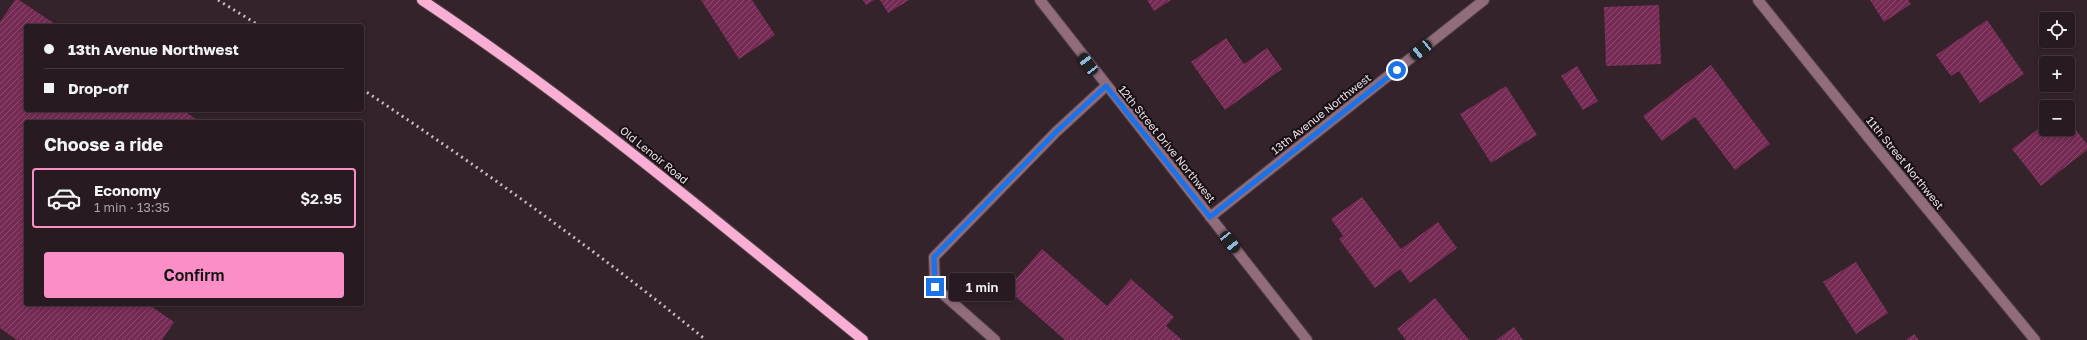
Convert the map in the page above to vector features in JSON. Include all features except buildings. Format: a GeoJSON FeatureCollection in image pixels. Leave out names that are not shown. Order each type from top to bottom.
{"type":"FeatureCollection","features":[{"type":"Feature","properties":{"kind":"main road","name":"Old Lenoir Road"},"geometry":{"type":"LineString","coordinates":[[422,0],[465,28],[617,141],[863,340]]}},
{"type":"Feature","properties":{"kind":"street","name":"12th Street Drive Northwest"},"geometry":{"type":"LineString","coordinates":[[1040,0],[1106,86],[1307,340]]}},
{"type":"Feature","properties":{"kind":"street","name":"13th Avenue Northwest"},"geometry":{"type":"LineString","coordinates":[[1210,217],[1484,0]]}},
{"type":"Feature","properties":{"kind":"street","name":"11th Street Northwest"},"geometry":{"type":"LineString","coordinates":[[1758,0],[1872,142],[2035,340]]}},
{"type":"Feature","properties":{"kind":"street"},"geometry":{"type":"LineString","coordinates":[[995,340],[935,287],[934,257],[1056,132],[1106,86]]}},
{"type":"Feature","properties":{"kind":"railway"},"geometry":{"type":"LineString","coordinates":[[218,0],[257,24]]}},
{"type":"Feature","properties":{"kind":"railway"},"geometry":{"type":"LineString","coordinates":[[364,90],[537,210],[706,340]]}},
{"type":"Feature","properties":{"kind":"route"},"geometry":{"type":"LineString","coordinates":[[935,287],[934,257],[1056,132],[1106,86],[1210,217],[1397,70]]}}]}
